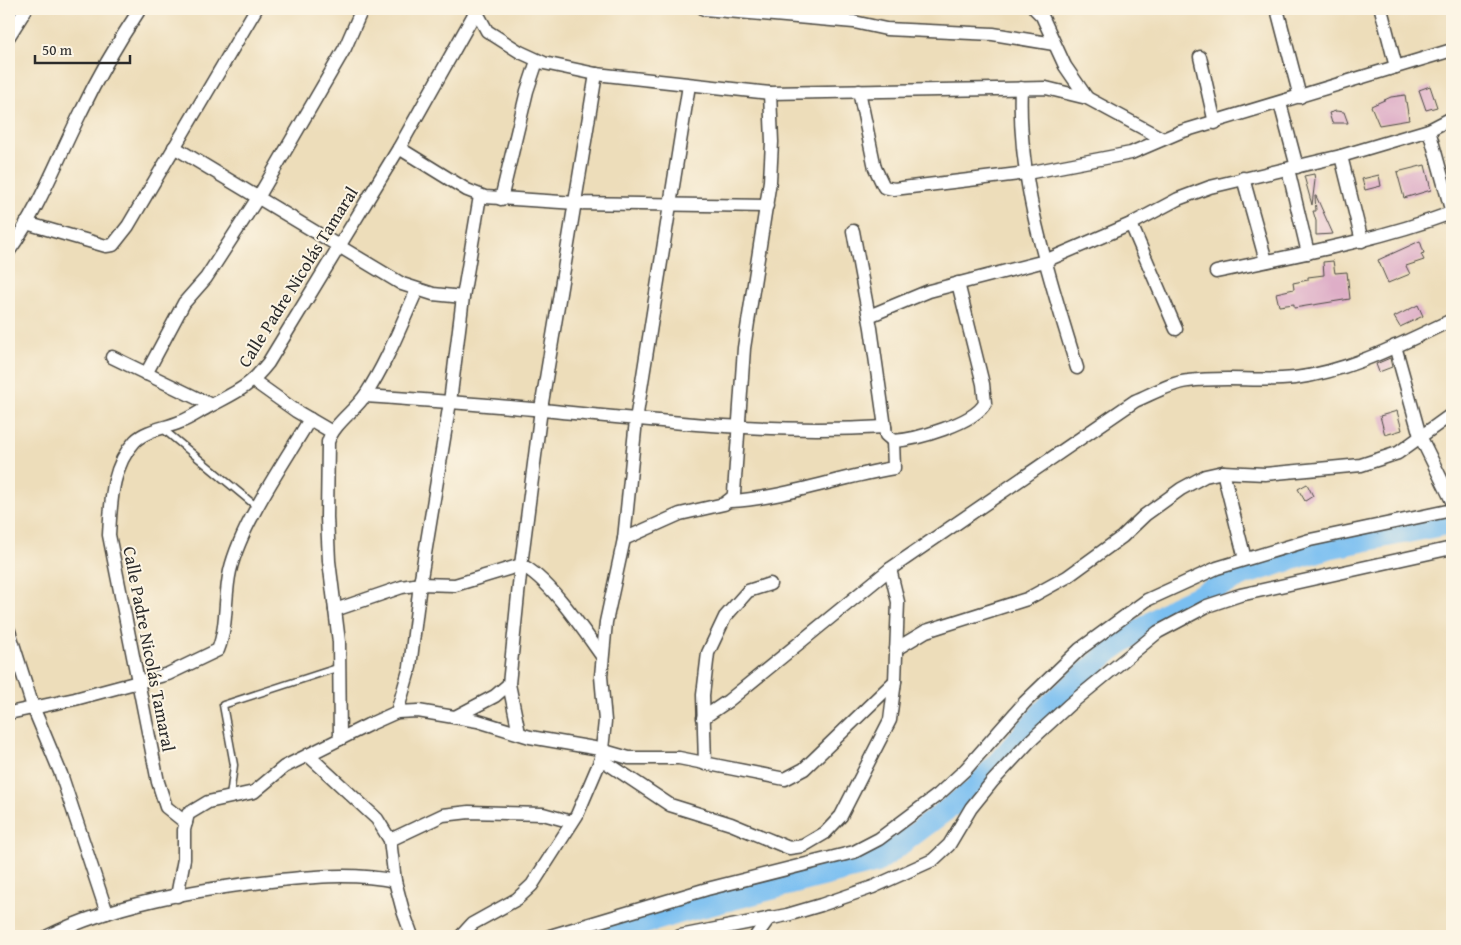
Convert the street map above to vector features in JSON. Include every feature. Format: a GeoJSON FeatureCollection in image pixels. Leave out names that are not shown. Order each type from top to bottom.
{"type":"FeatureCollection","features":[{"type":"Feature","properties":{"kind":"street"},"geometry":{"type":"LineString","coordinates":[[9,36],[26,9]]}},
{"type":"Feature","properties":{"kind":"street"},"geometry":{"type":"LineString","coordinates":[[9,251],[26,223],[103,68],[140,9]]}},
{"type":"Feature","properties":{"kind":"street"},"geometry":{"type":"LineString","coordinates":[[26,223],[106,246],[113,245],[128,226],[256,9]]}},
{"type":"Feature","properties":{"kind":"street"},"geometry":{"type":"LineString","coordinates":[[146,374],[184,303],[206,278],[259,196],[345,48],[362,9]]}},
{"type":"Feature","properties":{"kind":"street"},"geometry":{"type":"LineString","coordinates":[[704,9],[854,22],[886,29],[993,34],[1054,44]]}},
{"type":"Feature","properties":{"kind":"street"},"geometry":{"type":"LineString","coordinates":[[1035,9],[1042,16],[1064,66],[1087,98]]}},
{"type":"Feature","properties":{"kind":"street"},"geometry":{"type":"LineString","coordinates":[[1277,9],[1300,97]]}},
{"type":"Feature","properties":{"kind":"street"},"geometry":{"type":"LineString","coordinates":[[1381,9],[1396,67]]}},
{"type":"Feature","properties":{"kind":"street"},"geometry":{"type":"LineString","coordinates":[[476,10],[487,31],[500,41],[538,60],[596,74],[770,93],[1046,88],[1087,98],[1163,138]]}},
{"type":"Feature","properties":{"kind":"street","name":"Calle Padre Nicolás Tamaral"},"geometry":{"type":"LineString","coordinates":[[186,823],[166,807],[158,782],[109,535],[111,495],[119,466],[136,441],[150,432],[183,421],[240,391],[254,381],[268,363],[340,247],[399,148],[476,10]]}},
{"type":"Feature","properties":{"kind":"street"},"geometry":{"type":"LineString","coordinates":[[859,90],[875,168],[880,181],[888,189],[1027,173],[1132,153],[1163,138],[1452,50]]}},
{"type":"Feature","properties":{"kind":"street"},"geometry":{"type":"LineString","coordinates":[[1200,57],[1214,122]]}},
{"type":"Feature","properties":{"kind":"street"},"geometry":{"type":"LineString","coordinates":[[501,199],[527,91],[538,60]]}},
{"type":"Feature","properties":{"kind":"street"},"geometry":{"type":"LineString","coordinates":[[519,733],[509,684],[521,566],[541,410],[596,74]]}},
{"type":"Feature","properties":{"kind":"street"},"geometry":{"type":"LineString","coordinates":[[461,936],[472,924],[526,893],[572,822],[602,754],[605,721],[602,691],[602,656],[608,614],[624,540],[636,420],[690,85]]}},
{"type":"Feature","properties":{"kind":"street"},"geometry":{"type":"LineString","coordinates":[[1020,88],[1020,118],[1027,173],[1045,261],[1077,368]]}},
{"type":"Feature","properties":{"kind":"street"},"geometry":{"type":"LineString","coordinates":[[730,501],[734,492],[744,348],[766,206],[772,142],[770,93]]}},
{"type":"Feature","properties":{"kind":"street"},"geometry":{"type":"LineString","coordinates":[[1280,103],[1308,253]]}},
{"type":"Feature","properties":{"kind":"street"},"geometry":{"type":"LineString","coordinates":[[869,316],[930,291],[1045,261],[1131,224],[1178,199],[1243,178],[1340,156],[1428,130],[1452,118]]}},
{"type":"Feature","properties":{"kind":"street"},"geometry":{"type":"LineString","coordinates":[[1216,272],[1362,241],[1419,225],[1452,213],[1428,130]]}},
{"type":"Feature","properties":{"kind":"street"},"geometry":{"type":"LineString","coordinates":[[174,146],[259,196],[377,271],[417,290],[463,298]]}},
{"type":"Feature","properties":{"kind":"street"},"geometry":{"type":"LineString","coordinates":[[399,148],[480,196],[576,203],[766,206]]}},
{"type":"Feature","properties":{"kind":"street"},"geometry":{"type":"LineString","coordinates":[[1340,156],[1362,241]]}},
{"type":"Feature","properties":{"kind":"street"},"geometry":{"type":"LineString","coordinates":[[1243,178],[1266,261]]}},
{"type":"Feature","properties":{"kind":"street"},"geometry":{"type":"LineString","coordinates":[[397,712],[410,667],[420,584],[450,402],[463,298],[480,196]]}},
{"type":"Feature","properties":{"kind":"street"},"geometry":{"type":"LineString","coordinates":[[1131,224],[1176,329]]}},
{"type":"Feature","properties":{"kind":"street"},"geometry":{"type":"LineString","coordinates":[[624,540],[680,514],[715,508],[730,501],[758,499],[856,474],[894,468],[893,441],[886,435],[869,316],[853,231]]}},
{"type":"Feature","properties":{"kind":"street"},"geometry":{"type":"LineString","coordinates":[[893,441],[955,424],[976,414],[985,403],[958,283]]}},
{"type":"Feature","properties":{"kind":"street"},"geometry":{"type":"LineString","coordinates":[[340,739],[340,667],[327,517],[326,464],[328,442],[332,432],[365,396],[417,290]]}},
{"type":"Feature","properties":{"kind":"street"},"geometry":{"type":"LineString","coordinates":[[704,718],[728,701],[890,569],[1135,402],[1167,387],[1188,381],[1294,378],[1313,375],[1353,364],[1452,320]]}},
{"type":"Feature","properties":{"kind":"street"},"geometry":{"type":"LineString","coordinates":[[1394,346],[1420,436],[1452,501]]}},
{"type":"Feature","properties":{"kind":"street"},"geometry":{"type":"LineString","coordinates":[[112,357],[211,405]]}},
{"type":"Feature","properties":{"kind":"street"},"geometry":{"type":"LineString","coordinates":[[254,381],[332,432]]}},
{"type":"Feature","properties":{"kind":"street"},"geometry":{"type":"LineString","coordinates":[[365,396],[738,428],[800,430],[885,427]]}},
{"type":"Feature","properties":{"kind":"street"},"geometry":{"type":"LineString","coordinates":[[896,649],[926,631],[1026,599],[1067,577],[1122,537],[1145,515],[1181,489],[1205,476],[1223,472],[1265,474],[1361,465],[1398,453],[1452,414]]}},
{"type":"Feature","properties":{"kind":"street"},"geometry":{"type":"LineString","coordinates":[[9,713],[75,699],[168,674],[218,650],[223,638],[230,571],[243,535],[310,418]]}},
{"type":"Feature","properties":{"kind":"street"},"geometry":{"type":"LineString","coordinates":[[1223,472],[1245,559]]}},
{"type":"Feature","properties":{"kind":"street"},"geometry":{"type":"LineString","coordinates":[[550,936],[707,889],[854,852],[879,839],[939,794],[966,769],[1025,702],[1080,649],[1147,600],[1217,568],[1245,559],[1310,540],[1452,510]]}},
{"type":"Feature","properties":{"kind":"street"},"geometry":{"type":"LineString","coordinates":[[680,936],[769,918],[820,905],[873,887],[933,860],[950,845],[971,808],[1030,741],[1069,705],[1140,646],[1174,622],[1207,606],[1240,595],[1452,548]]}},
{"type":"Feature","properties":{"kind":"street"},"geometry":{"type":"LineString","coordinates":[[335,610],[380,594],[420,584],[455,585],[521,566],[540,578],[602,656]]}},
{"type":"Feature","properties":{"kind":"street"},"geometry":{"type":"LineString","coordinates":[[602,754],[670,805],[731,824],[789,848],[803,846],[826,833],[841,816],[890,720],[895,681],[898,602],[890,569]]}},
{"type":"Feature","properties":{"kind":"street"},"geometry":{"type":"LineString","coordinates":[[705,764],[703,695],[708,653],[722,624],[748,591],[770,584]]}},
{"type":"Feature","properties":{"kind":"street"},"geometry":{"type":"LineString","coordinates":[[9,631],[33,707],[61,774],[107,913]]}},
{"type":"Feature","properties":{"kind":"street"},"geometry":{"type":"LineString","coordinates":[[177,896],[184,859],[188,814],[208,802],[254,792],[284,768],[397,712],[418,711],[478,720],[519,733],[602,754],[629,758],[678,758],[785,779],[804,769],[895,681]]}},
{"type":"Feature","properties":{"kind":"street"},"geometry":{"type":"LineString","coordinates":[[455,717],[495,696],[509,684]]}},
{"type":"Feature","properties":{"kind":"street"},"geometry":{"type":"LineString","coordinates":[[308,755],[377,819],[390,840],[395,881],[402,912],[412,936]]}},
{"type":"Feature","properties":{"kind":"street"},"geometry":{"type":"LineString","coordinates":[[390,840],[443,815],[469,812],[543,814],[572,822]]}},
{"type":"Feature","properties":{"kind":"street"},"geometry":{"type":"LineString","coordinates":[[48,936],[107,913],[177,896],[225,887],[317,876],[395,881]]}},
{"type":"Feature","properties":{"kind":"street"},"geometry":{"type":"LineString","coordinates":[[756,936],[769,918]]}},
{"type":"Feature","properties":{"kind":"lane"},"geometry":{"type":"LineString","coordinates":[[163,428],[258,508]]}},
{"type":"Feature","properties":{"kind":"lane"},"geometry":{"type":"LineString","coordinates":[[230,797],[234,765],[223,705],[340,667]]}},
{"type":"Feature","properties":{"kind":"building"},"geometry":{"type":"Polygon","coordinates":[[[1430,86],[1437,107],[1426,110],[1419,90],[1430,86]]]}},
{"type":"Feature","properties":{"kind":"building"},"geometry":{"type":"Polygon","coordinates":[[[1405,95],[1409,120],[1379,125],[1371,106],[1391,97],[1405,95]]]}},
{"type":"Feature","properties":{"kind":"building"},"geometry":{"type":"Polygon","coordinates":[[[1336,111],[1344,112],[1348,123],[1332,123],[1329,113],[1336,111]]]}},
{"type":"Feature","properties":{"kind":"building"},"geometry":{"type":"Polygon","coordinates":[[[1425,165],[1431,190],[1404,198],[1397,172],[1425,165]]]}},
{"type":"Feature","properties":{"kind":"building"},"geometry":{"type":"Polygon","coordinates":[[[1314,174],[1315,180],[1312,205],[1304,176],[1314,174]]]}},
{"type":"Feature","properties":{"kind":"building"},"geometry":{"type":"Polygon","coordinates":[[[1379,175],[1381,186],[1365,190],[1362,179],[1379,175]]]}},
{"type":"Feature","properties":{"kind":"building"},"geometry":{"type":"Polygon","coordinates":[[[1315,196],[1333,234],[1316,235],[1316,221],[1313,211],[1316,211],[1315,196]]]}},
{"type":"Feature","properties":{"kind":"building"},"geometry":{"type":"Polygon","coordinates":[[[1420,241],[1424,253],[1421,254],[1424,260],[1406,266],[1410,274],[1388,283],[1378,260],[1420,241]]]}},
{"type":"Feature","properties":{"kind":"building"},"geometry":{"type":"Polygon","coordinates":[[[1333,261],[1335,273],[1347,272],[1350,299],[1294,308],[1294,304],[1279,306],[1276,293],[1294,289],[1293,283],[1308,280],[1308,277],[1324,275],[1323,262],[1333,261]]]}},
{"type":"Feature","properties":{"kind":"building"},"geometry":{"type":"Polygon","coordinates":[[[1418,305],[1423,316],[1400,327],[1394,317],[1418,305]]]}},
{"type":"Feature","properties":{"kind":"building"},"geometry":{"type":"Polygon","coordinates":[[[1390,358],[1392,367],[1379,372],[1376,364],[1390,358]]]}},
{"type":"Feature","properties":{"kind":"building"},"geometry":{"type":"Polygon","coordinates":[[[1397,411],[1402,430],[1385,435],[1380,416],[1397,411]]]}},
{"type":"Feature","properties":{"kind":"building"},"geometry":{"type":"Polygon","coordinates":[[[1307,484],[1313,496],[1305,501],[1298,489],[1307,484]]]}},
{"type":"Feature","properties":{"kind":"waterway"},"geometry":{"type":"LineString","coordinates":[[602,936],[689,910],[877,862],[974,789],[1046,708],[1110,651],[1174,607],[1246,574],[1328,548],[1452,523]]}}]}
